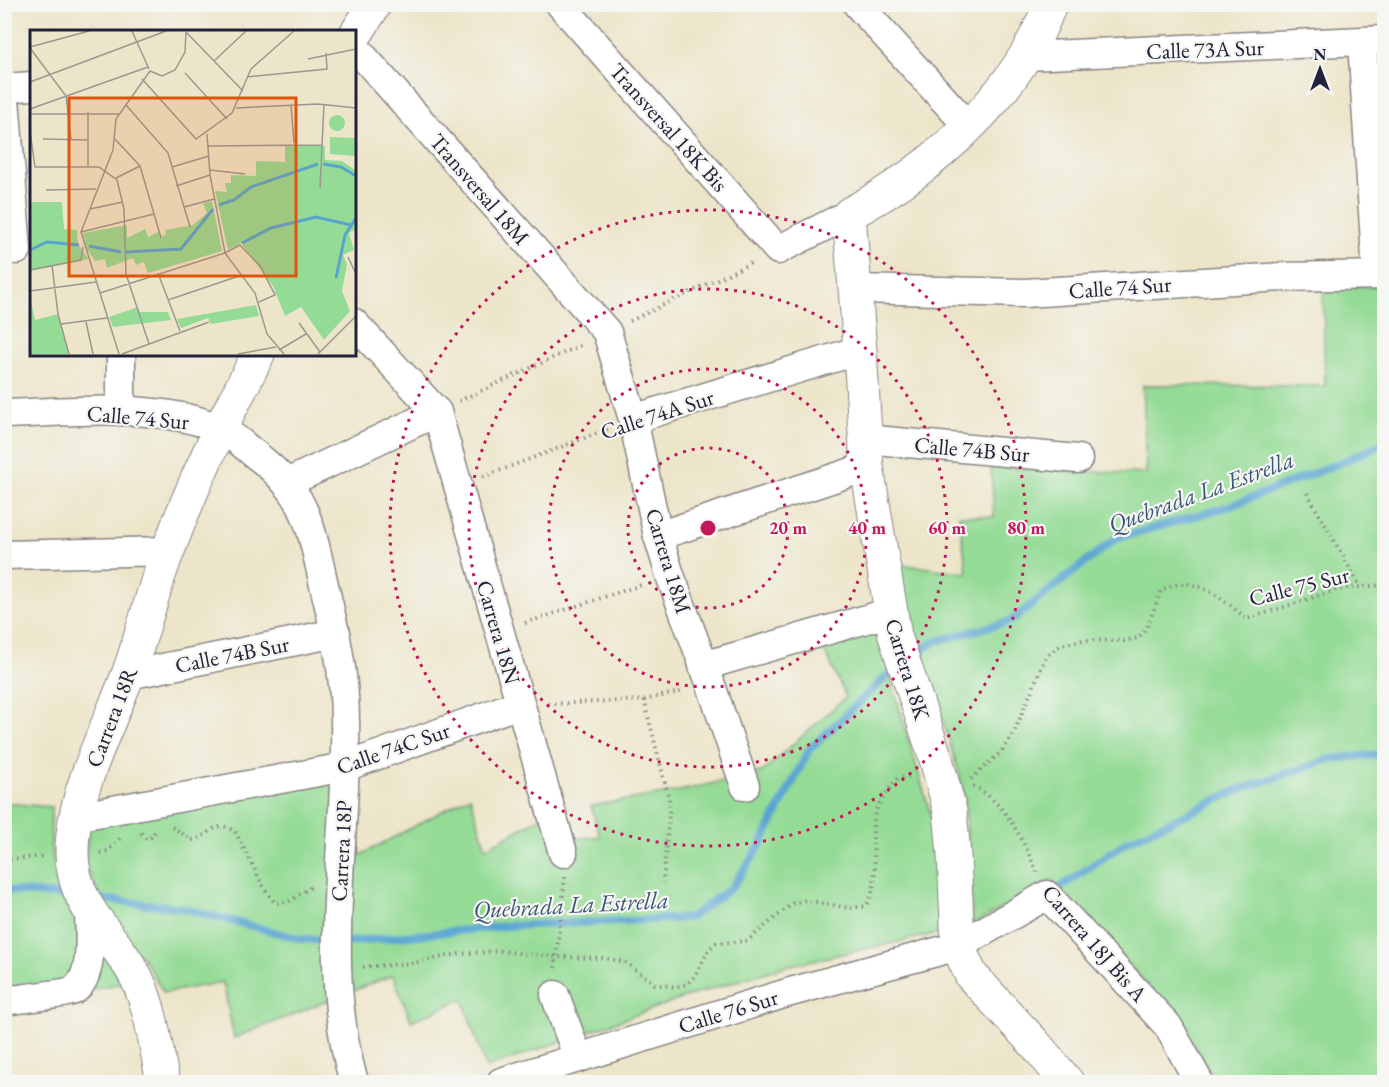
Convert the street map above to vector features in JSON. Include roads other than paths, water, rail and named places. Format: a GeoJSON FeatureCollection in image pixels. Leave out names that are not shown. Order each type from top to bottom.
{"type":"FeatureCollection","features":[{"type":"Feature","properties":{"kind":"street"},"geometry":{"type":"LineString","coordinates":[[356,34],[375,4]]}},
{"type":"Feature","properties":{"kind":"street","name":"Transversal 18K Bis"},"geometry":{"type":"LineString","coordinates":[[560,4],[778,250],[849,214]]}},
{"type":"Feature","properties":{"kind":"street"},"geometry":{"type":"LineString","coordinates":[[857,4],[968,126]]}},
{"type":"Feature","properties":{"kind":"street"},"geometry":{"type":"LineString","coordinates":[[849,214],[898,187],[947,147],[968,126],[1000,92],[1026,56],[1050,4]]}},
{"type":"Feature","properties":{"kind":"street"},"geometry":{"type":"LineString","coordinates":[[1373,41],[1381,274]]}},
{"type":"Feature","properties":{"kind":"street","name":"Calle 73A Sur"},"geometry":{"type":"LineString","coordinates":[[1026,56],[1373,41]]}},
{"type":"Feature","properties":{"kind":"street","name":"Transversal 18M"},"geometry":{"type":"LineString","coordinates":[[356,48],[607,332]]}},
{"type":"Feature","properties":{"kind":"street"},"geometry":{"type":"LineString","coordinates":[[18,250],[5,87],[30,87]]}},
{"type":"Feature","properties":{"kind":"street","name":"Carrera 18K"},"geometry":{"type":"LineString","coordinates":[[849,214],[866,453],[891,612],[898,644],[952,776],[950,811],[958,946],[971,975],[1059,1081]]}},
{"type":"Feature","properties":{"kind":"street","name":"Calle 74 Sur"},"geometry":{"type":"LineString","coordinates":[[855,289],[1025,293],[1282,277],[1381,274]]}},
{"type":"Feature","properties":{"kind":"street"},"geometry":{"type":"LineString","coordinates":[[287,483],[437,412],[356,325]]}},
{"type":"Feature","properties":{"kind":"street","name":"Carrera 18M"},"geometry":{"type":"LineString","coordinates":[[607,332],[633,419],[658,536],[745,786]]}},
{"type":"Feature","properties":{"kind":"street","name":"Calle 74A Sur"},"geometry":{"type":"LineString","coordinates":[[633,419],[860,350]]}},
{"type":"Feature","properties":{"kind":"street"},"geometry":{"type":"LineString","coordinates":[[121,356],[121,411]]}},
{"type":"Feature","properties":{"kind":"street","name":"Carrera 18R"},"geometry":{"type":"LineString","coordinates":[[163,1083],[149,1013],[137,980],[89,910],[80,891],[74,872],[72,854],[75,817],[88,777],[128,675],[167,551],[192,489],[257,356]]}},
{"type":"Feature","properties":{"kind":"street","name":"Calle 74 Sur"},"geometry":{"type":"LineString","coordinates":[[4,414],[121,411],[185,417],[220,429],[260,458],[287,483]]}},
{"type":"Feature","properties":{"kind":"street","name":"Carrera 18N"},"geometry":{"type":"LineString","coordinates":[[437,412],[563,853]]}},
{"type":"Feature","properties":{"kind":"street","name":"Calle 74B Sur"},"geometry":{"type":"LineString","coordinates":[[658,536],[866,453],[1078,459]]}},
{"type":"Feature","properties":{"kind":"street","name":"Carrera 18P"},"geometry":{"type":"LineString","coordinates":[[287,483],[305,514],[316,549],[336,633],[345,719],[337,967],[341,1019],[354,1083]]}},
{"type":"Feature","properties":{"kind":"street"},"geometry":{"type":"LineString","coordinates":[[4,555],[167,551]]}},
{"type":"Feature","properties":{"kind":"street"},"geometry":{"type":"LineString","coordinates":[[707,675],[891,612]]}},
{"type":"Feature","properties":{"kind":"street","name":"Calle 74B Sur"},"geometry":{"type":"LineString","coordinates":[[128,675],[336,633]]}},
{"type":"Feature","properties":{"kind":"street","name":"Calle 74C Sur"},"geometry":{"type":"LineString","coordinates":[[75,817],[345,767],[519,704]]}},
{"type":"Feature","properties":{"kind":"street","name":"Calle 76 Sur"},"geometry":{"type":"LineString","coordinates":[[501,1083],[547,1076],[578,1058],[787,993],[958,946],[1047,895]]}},
{"type":"Feature","properties":{"kind":"street","name":"Carrera 18J Bis A"},"geometry":{"type":"LineString","coordinates":[[1047,895],[1168,1026],[1198,1083]]}},
{"type":"Feature","properties":{"kind":"street"},"geometry":{"type":"LineString","coordinates":[[4,1001],[73,990],[84,977],[89,960],[89,910]]}},
{"type":"Feature","properties":{"kind":"street"},"geometry":{"type":"LineString","coordinates":[[555,994],[578,1058]]}},
{"type":"Feature","properties":{"kind":"waterway","name":"Quebrada La Estrella"},"geometry":{"type":"LineString","coordinates":[[913,654],[937,641],[1011,621],[1115,539],[1230,506],[1335,465],[1384,443]]}},
{"type":"Feature","properties":{"kind":"waterway","name":"Quebrada La Estrella"},"geometry":{"type":"LineString","coordinates":[[348,942],[506,926],[690,918],[732,887],[759,848],[809,750],[891,672]]}},
{"type":"Feature","properties":{"kind":"waterway","name":"Quebrada La Estrella"},"geometry":{"type":"LineString","coordinates":[[1058,889],[1126,842],[1238,790],[1330,759],[1384,754]]}},
{"type":"Feature","properties":{"kind":"waterway","name":"Quebrada La Estrella"},"geometry":{"type":"LineString","coordinates":[[4,890],[65,896]]}},
{"type":"Feature","properties":{"kind":"waterway","name":"Quebrada La Estrella"},"geometry":{"type":"LineString","coordinates":[[100,899],[182,908],[301,939],[319,940]]}}]}
